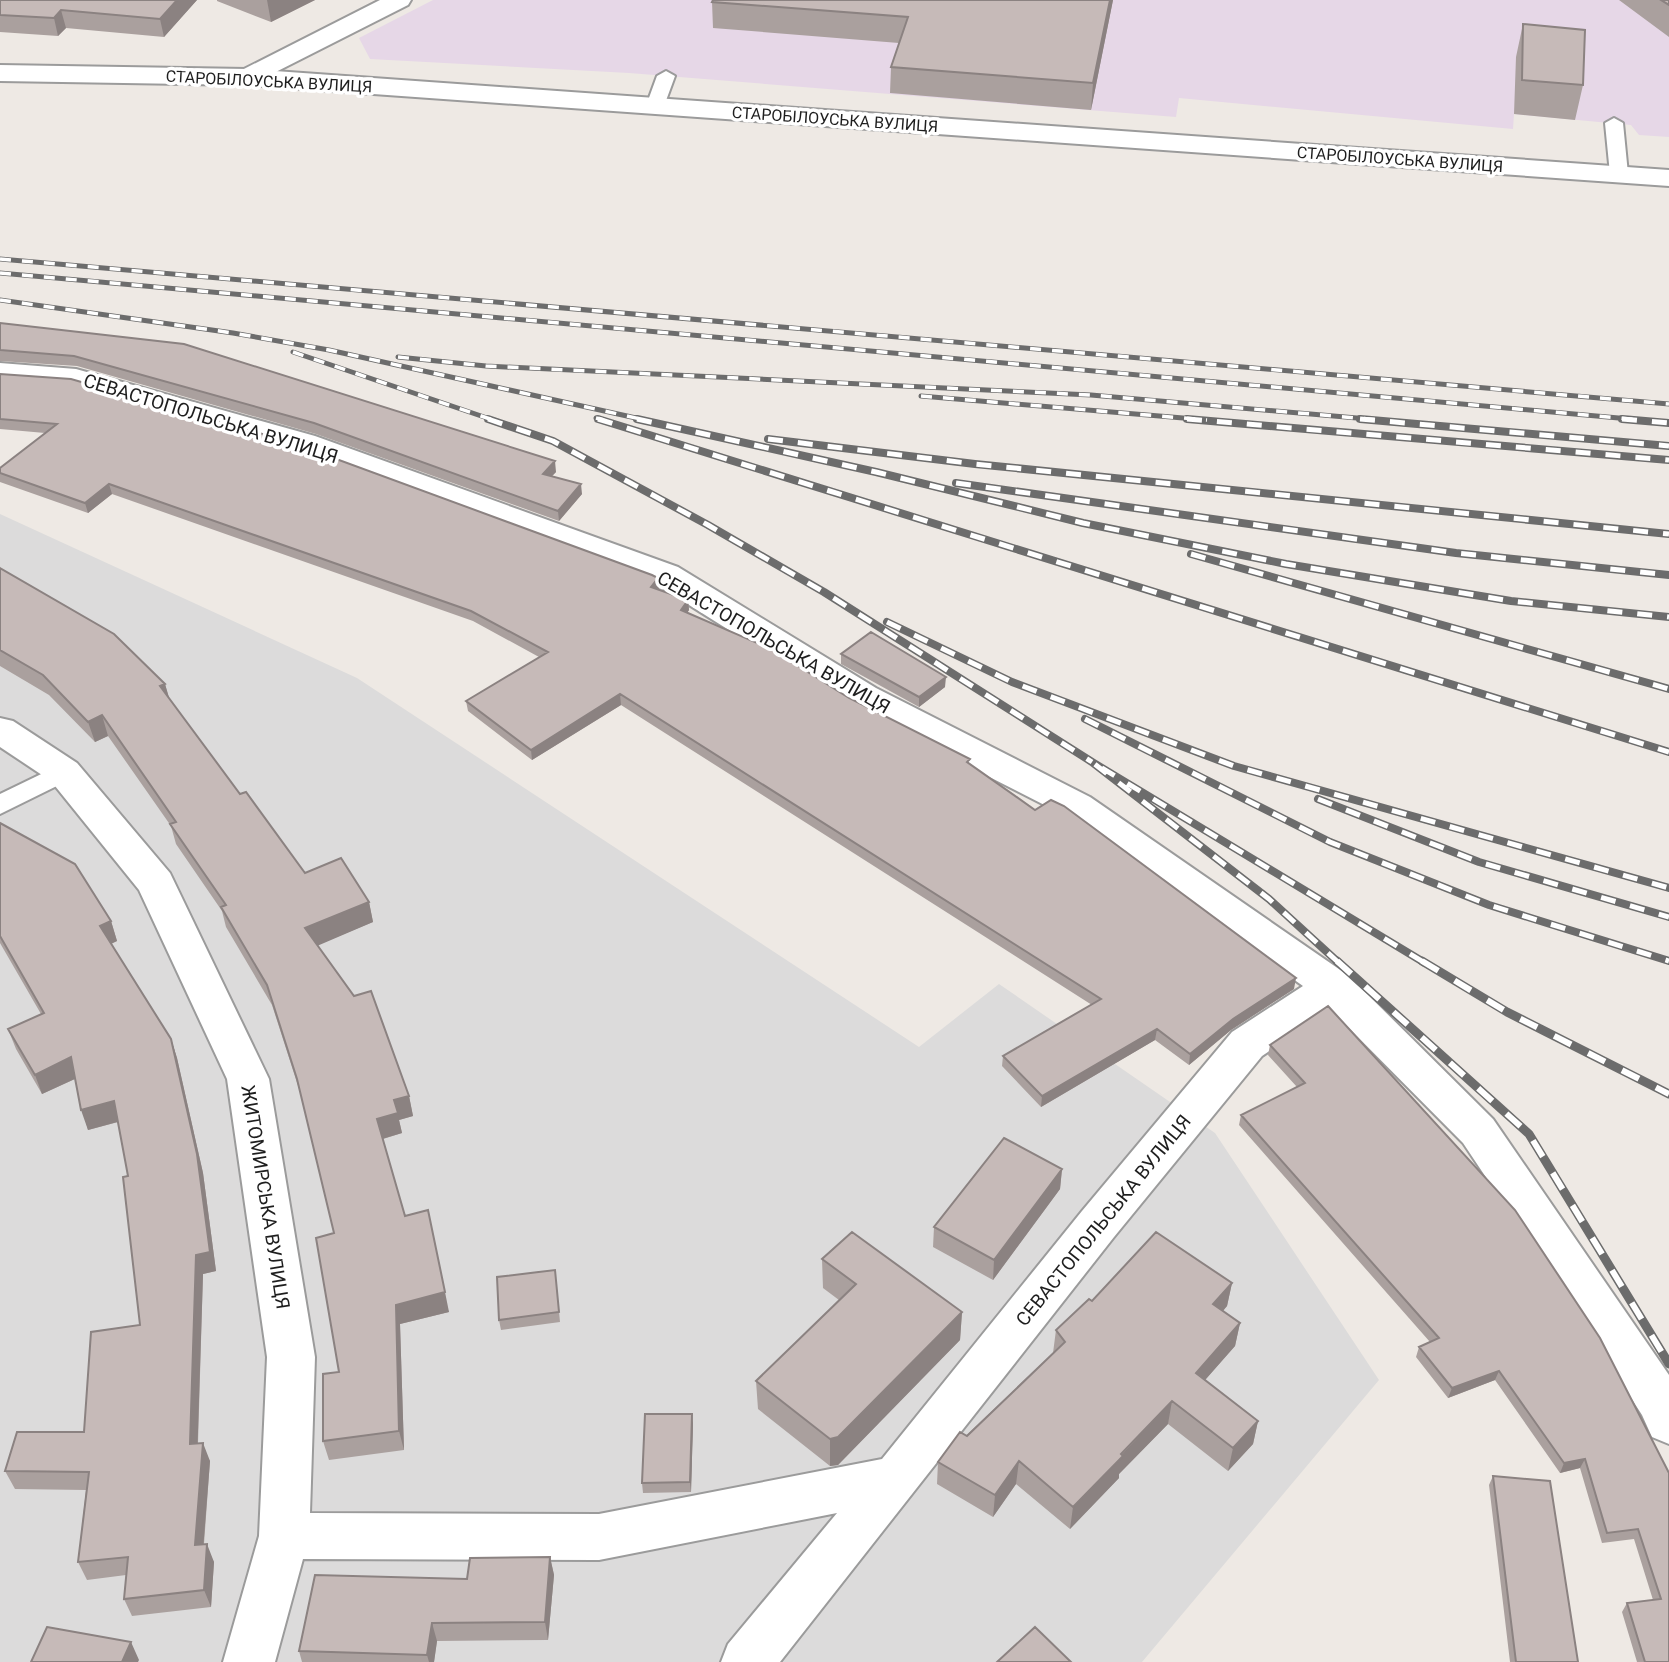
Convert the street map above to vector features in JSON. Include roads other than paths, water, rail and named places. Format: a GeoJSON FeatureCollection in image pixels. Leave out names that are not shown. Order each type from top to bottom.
{"type":"FeatureCollection","features":[{"type":"Feature","properties":{"kind":"street"},"geometry":{"type":"LineString","coordinates":[[247,77],[399,0]]}},
{"type":"Feature","properties":{"kind":"street","name":"СТАРОБІЛОУСЬКА ВУЛИЦЯ"},"geometry":{"type":"LineString","coordinates":[[0,73],[247,77],[1619,174],[1668,180]]}},
{"type":"Feature","properties":{"kind":"street","name":"СЕВАСТОПОЛЬСЬКА ВУЛИЦЯ"},"geometry":{"type":"LineString","coordinates":[[0,372],[76,378],[304,443],[666,575],[863,697],[1077,806],[1334,986],[1478,1130],[1615,1333],[1660,1402],[1669,1422]]}},
{"type":"Feature","properties":{"kind":"street","name":"ЖИТОМИРСЬКА ВУЛИЦЯ"},"geometry":{"type":"LineString","coordinates":[[0,730],[64,772],[156,883],[248,1079],[291,1357],[284,1536],[248,1662]]}},
{"type":"Feature","properties":{"kind":"street","name":"СЕВАСТОПОЛЬСЬКА ВУЛИЦЯ"},"geometry":{"type":"LineString","coordinates":[[747,1662],[1098,1224],[1247,1044],[1334,986]]}},
{"type":"Feature","properties":{"kind":"street"},"geometry":{"type":"LineString","coordinates":[[284,1536],[599,1537],[896,1479]]}},
{"type":"Feature","properties":{"kind":"lane"},"geometry":{"type":"LineString","coordinates":[[655,106],[666,76]]}},
{"type":"Feature","properties":{"kind":"lane"},"geometry":{"type":"LineString","coordinates":[[1614,123],[1619,174]]}},
{"type":"Feature","properties":{"kind":"lane"},"geometry":{"type":"LineString","coordinates":[[0,805],[64,772]]}},
{"type":"Feature","properties":{"kind":"railway"},"geometry":{"type":"LineString","coordinates":[[0,259],[1669,404]]}},
{"type":"Feature","properties":{"kind":"railway"},"geometry":{"type":"LineString","coordinates":[[0,273],[1641,420]]}},
{"type":"Feature","properties":{"kind":"railway"},"geometry":{"type":"LineString","coordinates":[[0,300],[233,333],[329,350],[645,420]]}},
{"type":"Feature","properties":{"kind":"railway"},"geometry":{"type":"LineString","coordinates":[[293,352],[493,420]]}},
{"type":"Feature","properties":{"kind":"railway"},"geometry":{"type":"LineString","coordinates":[[398,357],[486,366],[1091,395],[1380,420]]}},
{"type":"Feature","properties":{"kind":"railway"},"geometry":{"type":"LineString","coordinates":[[921,396],[1207,420]]}},
{"type":"Feature","properties":{"kind":"railway"},"geometry":{"type":"LineString","coordinates":[[596,418],[604,420]]}},
{"type":"Feature","properties":{"kind":"railway"},"geometry":{"type":"LineString","coordinates":[[488,419],[553,441],[708,525],[824,592],[1092,762]]}},
{"type":"Feature","properties":{"kind":"railway"},"geometry":{"type":"LineString","coordinates":[[598,419],[1669,752]]}},
{"type":"Feature","properties":{"kind":"railway"},"geometry":{"type":"LineString","coordinates":[[637,419],[876,472],[1083,523],[1286,564],[1511,601],[1669,617]]}},
{"type":"Feature","properties":{"kind":"railway"},"geometry":{"type":"LineString","coordinates":[[1187,419],[1669,460]]}},
{"type":"Feature","properties":{"kind":"railway"},"geometry":{"type":"LineString","coordinates":[[1360,419],[1669,446]]}},
{"type":"Feature","properties":{"kind":"railway"},"geometry":{"type":"LineString","coordinates":[[1622,419],[1669,423]]}},
{"type":"Feature","properties":{"kind":"railway"},"geometry":{"type":"LineString","coordinates":[[768,439],[975,464],[1669,534]]}},
{"type":"Feature","properties":{"kind":"railway"},"geometry":{"type":"LineString","coordinates":[[956,483],[1456,553],[1669,575]]}},
{"type":"Feature","properties":{"kind":"railway"},"geometry":{"type":"LineString","coordinates":[[1191,554],[1669,689]]}},
{"type":"Feature","properties":{"kind":"railway"},"geometry":{"type":"LineString","coordinates":[[887,622],[1012,682],[1234,766],[1669,888]]}},
{"type":"Feature","properties":{"kind":"railway"},"geometry":{"type":"LineString","coordinates":[[1085,719],[1330,842],[1489,905],[1669,961]]}},
{"type":"Feature","properties":{"kind":"railway"},"geometry":{"type":"LineString","coordinates":[[1092,762],[1425,963]]}},
{"type":"Feature","properties":{"kind":"railway"},"geometry":{"type":"LineString","coordinates":[[1092,762],[1269,899],[1339,963]]}},
{"type":"Feature","properties":{"kind":"railway"},"geometry":{"type":"LineString","coordinates":[[1318,799],[1479,862],[1669,917]]}},
{"type":"Feature","properties":{"kind":"railway"},"geometry":{"type":"LineString","coordinates":[[1337,961],[1529,1134],[1669,1364]]}},
{"type":"Feature","properties":{"kind":"railway"},"geometry":{"type":"LineString","coordinates":[[1422,961],[1507,1012],[1669,1094]]}}]}
